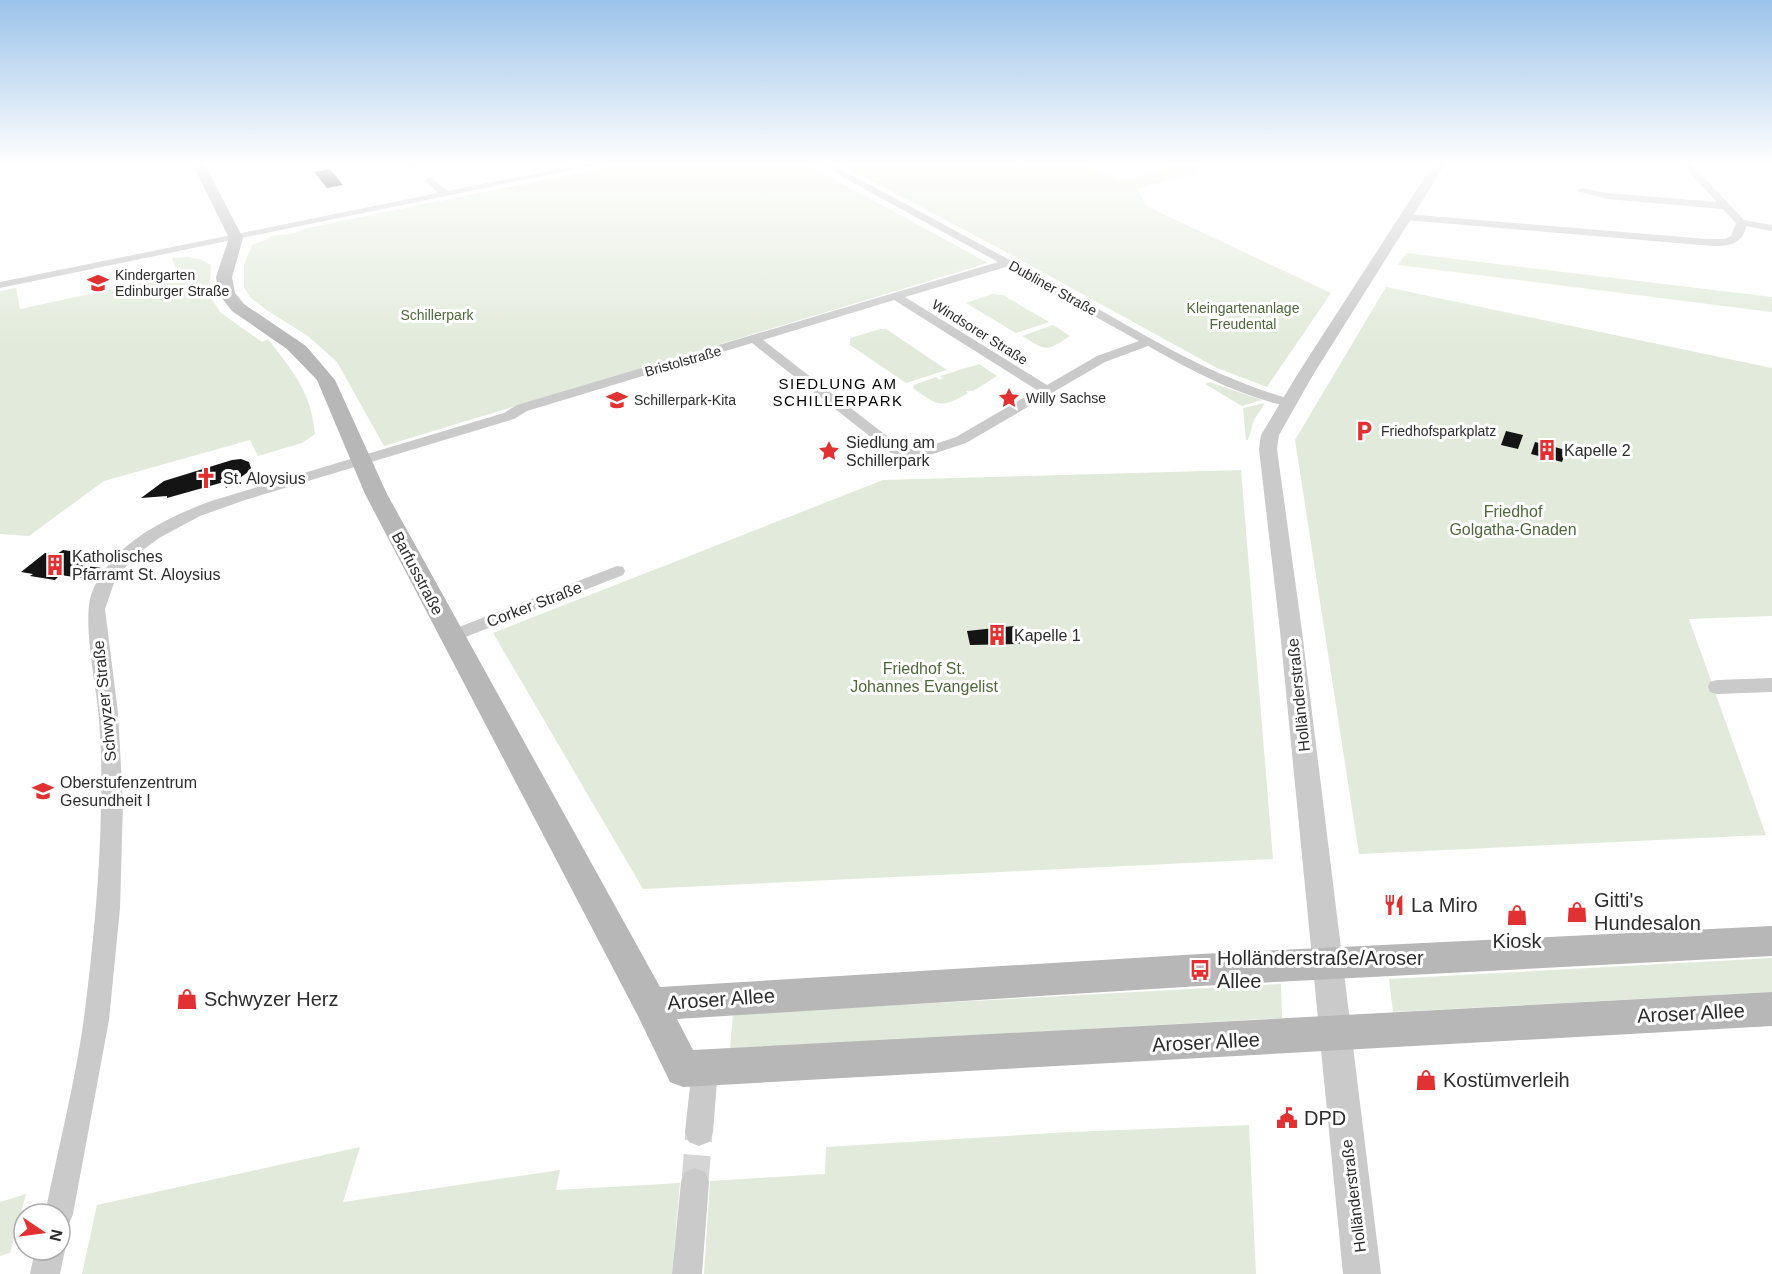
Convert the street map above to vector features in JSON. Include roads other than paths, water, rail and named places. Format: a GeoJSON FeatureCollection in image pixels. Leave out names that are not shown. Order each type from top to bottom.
{"type":"FeatureCollection","features":[{"type":"Feature","properties":{"kind":"main road"},"geometry":{"type":"LineString","coordinates":[[228,222],[236,238]]}},
{"type":"Feature","properties":{"kind":"main road","name":"Barfusstraße"},"geometry":{"type":"LineString","coordinates":[[236,238],[225,274],[227,293],[238,308],[279,333],[317,367],[335,396],[360,461],[651,1004]]}},
{"type":"Feature","properties":{"kind":"main road","name":"Aroser Allee"},"geometry":{"type":"LineString","coordinates":[[1772,940],[1326,963],[651,1004],[683,1069],[1334,1034],[1489,1023],[1772,1010]]}},
{"type":"Feature","properties":{"kind":"street"},"geometry":{"type":"LineString","coordinates":[[0,285],[312,222]]}},
{"type":"Feature","properties":{"kind":"street","name":"Dubliner Straße"},"geometry":{"type":"LineString","coordinates":[[932,222],[1210,376],[1252,393],[1289,403]]}},
{"type":"Feature","properties":{"kind":"street","name":"Holländerstraße"},"geometry":{"type":"LineString","coordinates":[[1362,1274],[1290,621],[1268,449],[1270,435],[1289,403],[1403,222]]}},
{"type":"Feature","properties":{"kind":"street"},"geometry":{"type":"LineString","coordinates":[[1471,222],[1714,243],[1737,238],[1741,234],[1741,222]]}},
{"type":"Feature","properties":{"kind":"street"},"geometry":{"type":"LineString","coordinates":[[1743,222],[1772,228]]}},
{"type":"Feature","properties":{"kind":"street","name":"Bristolstraße"},"geometry":{"type":"LineString","coordinates":[[360,461],[509,416],[522,408],[1007,263]]}},
{"type":"Feature","properties":{"kind":"street","name":"Windsorer Straße"},"geometry":{"type":"LineString","coordinates":[[897,297],[1048,390]]}},
{"type":"Feature","properties":{"kind":"street"},"geometry":{"type":"LineString","coordinates":[[755,340],[878,436],[897,450],[907,454],[925,454],[961,440],[1101,359],[1148,342]]}},
{"type":"Feature","properties":{"kind":"street","name":"Schwyzer Straße"},"geometry":{"type":"LineString","coordinates":[[61,1202],[96,1020],[108,908],[112,803],[108,713],[97,634],[96,609],[99,595],[121,561],[135,548],[163,529],[213,506],[360,461]]}},
{"type":"Feature","properties":{"kind":"street","name":"Corker Straße"},"geometry":{"type":"LineString","coordinates":[[452,636],[617,572]]}},
{"type":"Feature","properties":{"kind":"street"},"geometry":{"type":"LineString","coordinates":[[1717,687],[1772,685]]}},
{"type":"Feature","properties":{"kind":"street"},"geometry":{"type":"LineString","coordinates":[[699,1132],[705,1068]]}},
{"type":"Feature","properties":{"kind":"street"},"geometry":{"type":"LineString","coordinates":[[687,1274],[695,1182]]}},
{"type":"Feature","properties":{"kind":"tunnel"},"geometry":{"type":"LineString","coordinates":[[695,1182],[699,1132]]}},
{"type":"Feature","properties":{"kind":"place","name":"Kindergarten Edinburger Straße"},"geometry":{"type":"Point","coordinates":[98,283]}},
{"type":"Feature","properties":{"kind":"place","name":"Willy Sachse"},"geometry":{"type":"Point","coordinates":[1009,398]}},
{"type":"Feature","properties":{"kind":"place","name":"Schillerpark-Kita"},"geometry":{"type":"Point","coordinates":[617,400]}},
{"type":"Feature","properties":{"kind":"place","name":"Friedhofsparkplatz"},"geometry":{"type":"Point","coordinates":[1364,431]}},
{"type":"Feature","properties":{"kind":"place","name":"Kapelle 2"},"geometry":{"type":"Point","coordinates":[1547,450]}},
{"type":"Feature","properties":{"kind":"place","name":"Siedlung am Schillerpark"},"geometry":{"type":"Point","coordinates":[829,451]}},
{"type":"Feature","properties":{"kind":"place","name":"St. Aloysius"},"geometry":{"type":"Point","coordinates":[206,478]}},
{"type":"Feature","properties":{"kind":"place","name":"Katholisches Pfarramt St. Aloysius"},"geometry":{"type":"Point","coordinates":[55,565]}},
{"type":"Feature","properties":{"kind":"place","name":"Kapelle 1"},"geometry":{"type":"Point","coordinates":[997,635]}},
{"type":"Feature","properties":{"kind":"place","name":"Oberstufenzentrum Gesundheit I"},"geometry":{"type":"Point","coordinates":[43,791]}},
{"type":"Feature","properties":{"kind":"place","name":"La Miro"},"geometry":{"type":"Point","coordinates":[1394,905]}},
{"type":"Feature","properties":{"kind":"place","name":"Gitti's Hundesalon"},"geometry":{"type":"Point","coordinates":[1577,912]}},
{"type":"Feature","properties":{"kind":"place","name":"Kiosk"},"geometry":{"type":"Point","coordinates":[1517,915]}},
{"type":"Feature","properties":{"kind":"place","name":"Holländerstraße/Aroser Allee"},"geometry":{"type":"Point","coordinates":[1200,970]}},
{"type":"Feature","properties":{"kind":"place","name":"Schwyzer Herz"},"geometry":{"type":"Point","coordinates":[187,999]}},
{"type":"Feature","properties":{"kind":"place","name":"Kostümverleih"},"geometry":{"type":"Point","coordinates":[1426,1080]}},
{"type":"Feature","properties":{"kind":"place","name":"DPD"},"geometry":{"type":"Point","coordinates":[1287,1118]}},
{"type":"Feature","properties":{"kind":"district","name":"SIEDLUNG AM SCHILLERPARK"},"geometry":{"type":"Point","coordinates":[838,392]}},
{"type":"Feature","properties":{"kind":"park label","name":"Schillerpark"},"geometry":{"type":"Point","coordinates":[437,315]}},
{"type":"Feature","properties":{"kind":"park label","name":"Kleingartenanlage Freudental"},"geometry":{"type":"Point","coordinates":[1243,316]}},
{"type":"Feature","properties":{"kind":"park label","name":"Friedhof Golgatha-Gnaden"},"geometry":{"type":"Point","coordinates":[1513,520]}},
{"type":"Feature","properties":{"kind":"park label","name":"Friedhof St. Johannes Evangelist"},"geometry":{"type":"Point","coordinates":[924,677]}}]}
